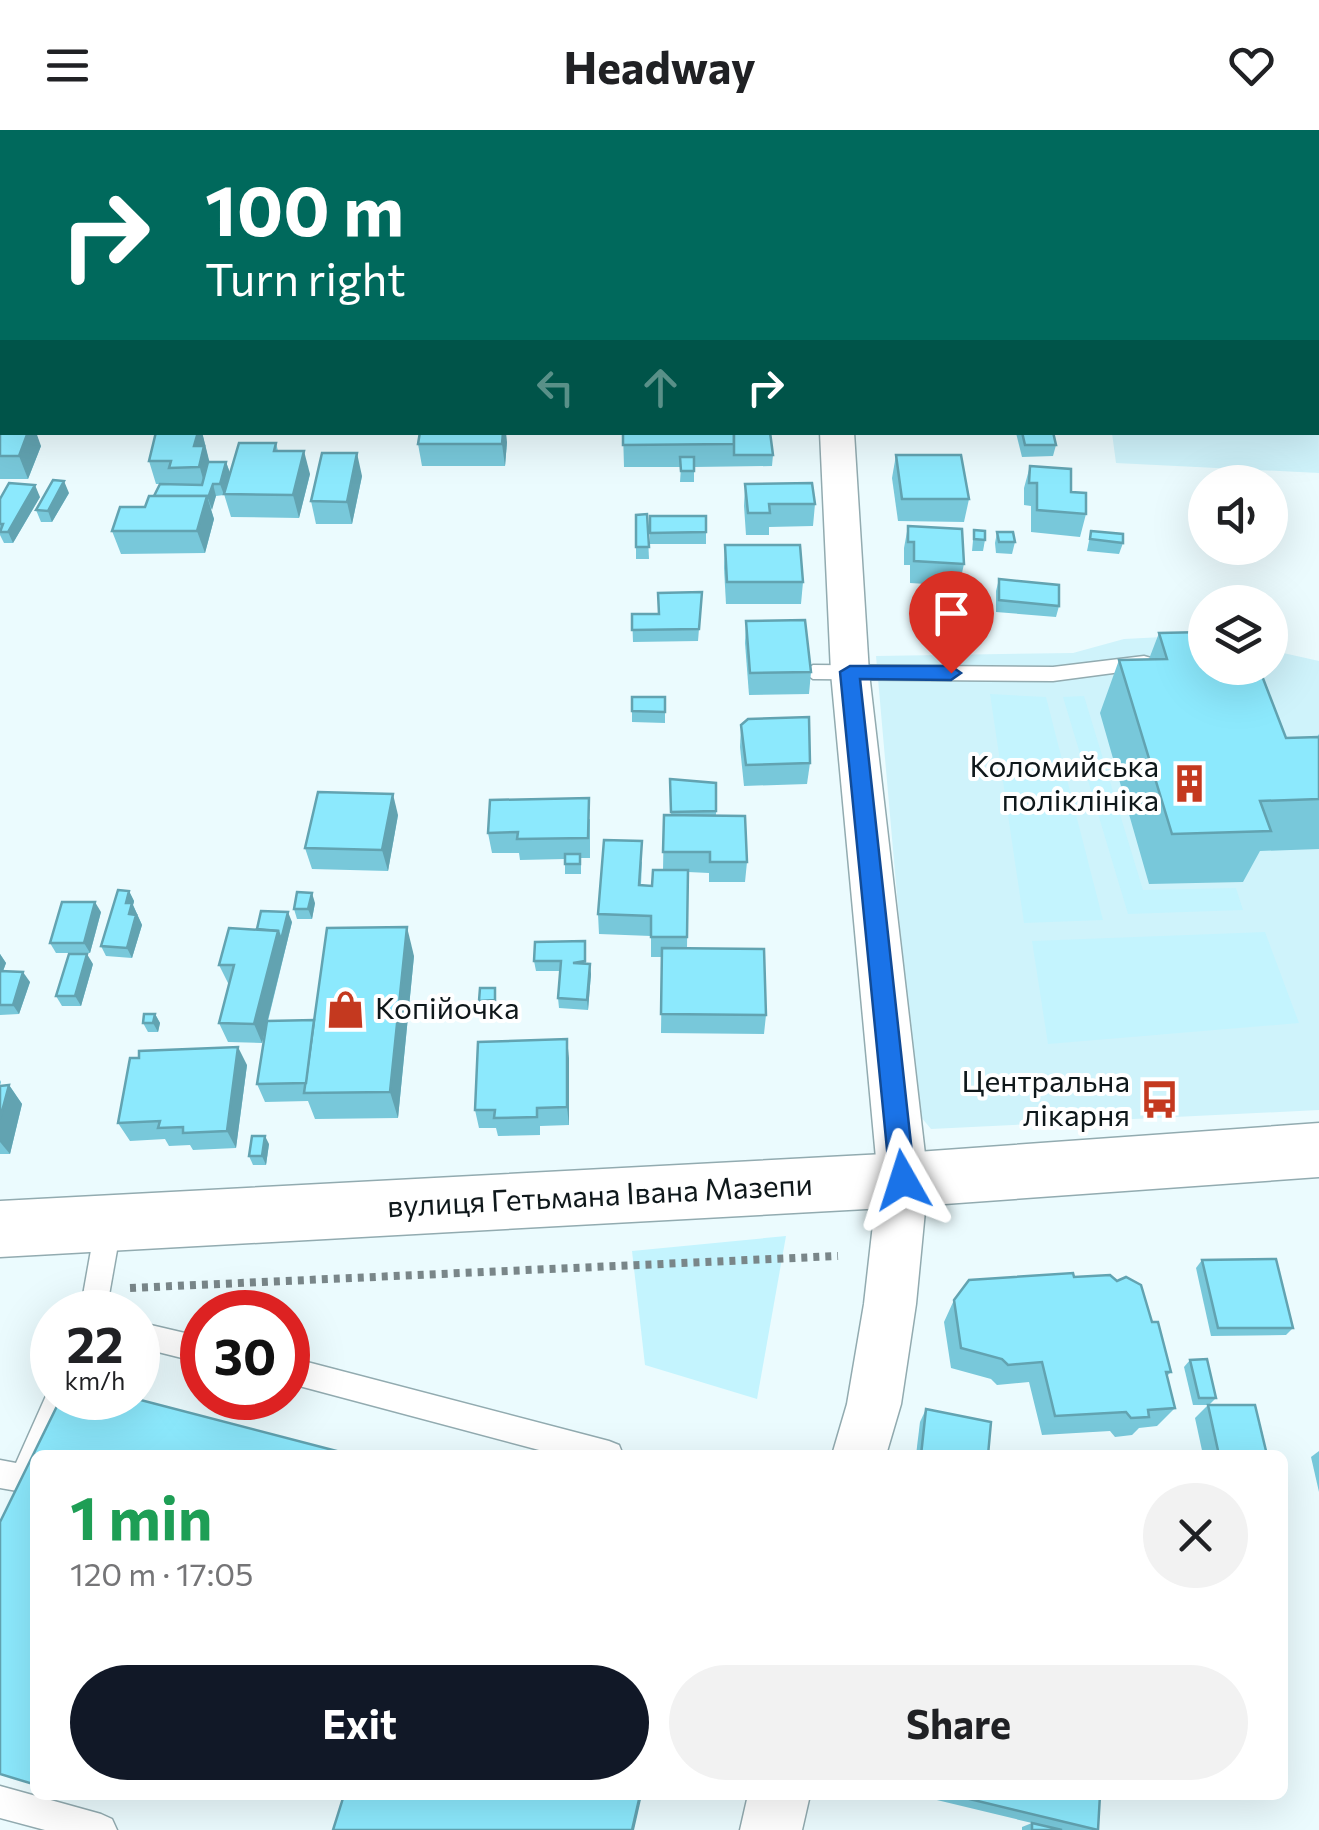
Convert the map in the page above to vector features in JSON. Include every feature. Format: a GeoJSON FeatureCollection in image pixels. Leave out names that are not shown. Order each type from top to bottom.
{"type":"FeatureCollection","features":[{"type":"Feature","properties":{"kind":"main road","name":"вулиця Гетьмана Івана Мазепи"},"geometry":{"type":"LineString","coordinates":[[0,1229],[903,1180],[1319,1150]]}},
{"type":"Feature","properties":{"kind":"street"},"geometry":{"type":"LineString","coordinates":[[837,435],[831,672],[903,1180],[890,1304],[874,1404],[861,1450]]}},
{"type":"Feature","properties":{"kind":"street"},"geometry":{"type":"LineString","coordinates":[[771,1830],[777,1800]]}},
{"type":"Feature","properties":{"kind":"lane"},"geometry":{"type":"LineString","coordinates":[[831,672],[1053,674],[1145,663]]}},
{"type":"Feature","properties":{"kind":"lane"},"geometry":{"type":"LineString","coordinates":[[97,1290],[109,1222]]}},
{"type":"Feature","properties":{"kind":"lane"},"geometry":{"type":"LineString","coordinates":[[310,1376],[590,1450]]}},
{"type":"Feature","properties":{"kind":"lane"},"geometry":{"type":"LineString","coordinates":[[8,1509],[11,1476],[45,1420]]}},
{"type":"Feature","properties":{"kind":"lane"},"geometry":{"type":"LineString","coordinates":[[0,1802],[102,1830]]}},
{"type":"Feature","properties":{"kind":"path"},"geometry":{"type":"LineString","coordinates":[[160,1297],[838,1256]]}},
{"type":"Feature","properties":{"kind":"shaded area"},"geometry":{"type":"Polygon","coordinates":[[[1112,435],[1319,435],[1319,473],[1288,471],[1288,465],[1116,463],[1112,435]]]}},
{"type":"Feature","properties":{"kind":"shaded area"},"geometry":{"type":"Polygon","coordinates":[[[1188,636],[1188,685],[1288,685],[1288,654],[1319,661],[1319,1110],[931,1129],[916,1111],[876,656],[1073,653],[1124,639],[1188,636]]]}},
{"type":"Feature","properties":{"kind":"shaded area"},"geometry":{"type":"Polygon","coordinates":[[[990,694],[1046,697],[1103,920],[1024,923],[990,694]]]}},
{"type":"Feature","properties":{"kind":"shaded area"},"geometry":{"type":"Polygon","coordinates":[[[1084,696],[1143,890],[1236,888],[1243,910],[1128,914],[1063,697],[1084,696]]]}},
{"type":"Feature","properties":{"kind":"shaded area"},"geometry":{"type":"Polygon","coordinates":[[[1265,932],[1299,1023],[1048,1044],[1032,941],[1265,932]]]}},
{"type":"Feature","properties":{"kind":"shaded area"},"geometry":{"type":"Polygon","coordinates":[[[786,1236],[757,1399],[645,1365],[632,1251],[786,1236]]]}},
{"type":"Feature","properties":{"kind":"building"},"geometry":{"type":"Polygon","coordinates":[[[0,435],[27,435],[19,456],[0,456],[0,435]]]}},
{"type":"Feature","properties":{"kind":"building"},"geometry":{"type":"Polygon","coordinates":[[[155,435],[197,435],[194,446],[204,446],[199,467],[169,468],[171,461],[149,461],[155,435]]]}},
{"type":"Feature","properties":{"kind":"building"},"geometry":{"type":"Polygon","coordinates":[[[420,435],[503,435],[502,444],[418,444],[420,435]]]}},
{"type":"Feature","properties":{"kind":"building"},"geometry":{"type":"Polygon","coordinates":[[[623,435],[734,435],[734,444],[623,445],[623,435]]]}},
{"type":"Feature","properties":{"kind":"building"},"geometry":{"type":"Polygon","coordinates":[[[734,435],[770,435],[773,455],[734,455],[734,435]]]}},
{"type":"Feature","properties":{"kind":"building"},"geometry":{"type":"Polygon","coordinates":[[[1023,435],[1054,435],[1056,445],[1025,445],[1023,435]]]}},
{"type":"Feature","properties":{"kind":"building"},"geometry":{"type":"Polygon","coordinates":[[[239,443],[276,443],[274,451],[304,451],[293,495],[224,494],[239,443]]]}},
{"type":"Feature","properties":{"kind":"building"},"geometry":{"type":"Polygon","coordinates":[[[322,453],[357,453],[347,502],[311,501],[322,453]]]}},
{"type":"Feature","properties":{"kind":"building"},"geometry":{"type":"Polygon","coordinates":[[[896,455],[961,455],[969,499],[902,499],[896,455]]]}},
{"type":"Feature","properties":{"kind":"building"},"geometry":{"type":"Polygon","coordinates":[[[680,457],[694,457],[694,471],[681,471],[680,457]]]}},
{"type":"Feature","properties":{"kind":"building"},"geometry":{"type":"Polygon","coordinates":[[[208,462],[226,462],[220,484],[213,484],[208,498],[154,496],[160,484],[202,485],[208,462]]]}},
{"type":"Feature","properties":{"kind":"building"},"geometry":{"type":"Polygon","coordinates":[[[1030,466],[1071,469],[1071,492],[1086,493],[1086,514],[1037,510],[1037,483],[1029,483],[1030,466]]]}},
{"type":"Feature","properties":{"kind":"building"},"geometry":{"type":"Polygon","coordinates":[[[53,480],[64,481],[48,511],[36,510],[53,480]]]}},
{"type":"Feature","properties":{"kind":"building"},"geometry":{"type":"Polygon","coordinates":[[[9,483],[35,485],[8,532],[0,532],[0,499],[9,483]]]}},
{"type":"Feature","properties":{"kind":"building"},"geometry":{"type":"Polygon","coordinates":[[[812,483],[815,504],[769,504],[770,513],[748,513],[745,484],[812,483]]]}},
{"type":"Feature","properties":{"kind":"building"},"geometry":{"type":"Polygon","coordinates":[[[149,496],[207,496],[197,531],[112,531],[120,507],[145,507],[149,496]]]}},
{"type":"Feature","properties":{"kind":"building"},"geometry":{"type":"Polygon","coordinates":[[[647,514],[649,547],[636,547],[636,515],[647,514]]]}},
{"type":"Feature","properties":{"kind":"building"},"geometry":{"type":"Polygon","coordinates":[[[650,516],[706,516],[706,532],[650,533],[650,516]]]}},
{"type":"Feature","properties":{"kind":"building"},"geometry":{"type":"Polygon","coordinates":[[[908,526],[962,529],[964,564],[914,561],[914,542],[908,542],[908,526]]]}},
{"type":"Feature","properties":{"kind":"building"},"geometry":{"type":"Polygon","coordinates":[[[974,530],[985,531],[985,540],[974,539],[974,530]]]}},
{"type":"Feature","properties":{"kind":"building"},"geometry":{"type":"Polygon","coordinates":[[[1091,531],[1123,534],[1123,543],[1090,539],[1091,531]]]}},
{"type":"Feature","properties":{"kind":"building"},"geometry":{"type":"Polygon","coordinates":[[[997,532],[1013,532],[1015,542],[999,542],[997,532]]]}},
{"type":"Feature","properties":{"kind":"building"},"geometry":{"type":"Polygon","coordinates":[[[725,545],[800,545],[803,582],[727,582],[725,545]]]}},
{"type":"Feature","properties":{"kind":"building"},"geometry":{"type":"Polygon","coordinates":[[[999,579],[1059,585],[1059,606],[999,600],[999,579]]]}},
{"type":"Feature","properties":{"kind":"building"},"geometry":{"type":"Polygon","coordinates":[[[702,592],[699,629],[632,630],[632,614],[659,614],[658,593],[702,592]]]}},
{"type":"Feature","properties":{"kind":"building"},"geometry":{"type":"Polygon","coordinates":[[[805,620],[811,672],[750,673],[746,621],[805,620]]]}},
{"type":"Feature","properties":{"kind":"building"},"geometry":{"type":"Polygon","coordinates":[[[1188,632],[1188,685],[1266,685],[1286,738],[1319,737],[1319,799],[1260,801],[1271,831],[1172,834],[1119,660],[1167,659],[1159,633],[1188,632]]]}},
{"type":"Feature","properties":{"kind":"building"},"geometry":{"type":"Polygon","coordinates":[[[632,697],[665,697],[665,712],[632,711],[632,697]]]}},
{"type":"Feature","properties":{"kind":"building"},"geometry":{"type":"Polygon","coordinates":[[[809,717],[810,763],[746,765],[741,725],[748,719],[809,717]]]}},
{"type":"Feature","properties":{"kind":"building"},"geometry":{"type":"Polygon","coordinates":[[[670,779],[716,783],[716,811],[671,812],[670,779]]]}},
{"type":"Feature","properties":{"kind":"building"},"geometry":{"type":"Polygon","coordinates":[[[318,792],[393,794],[382,850],[305,848],[318,792]]]}},
{"type":"Feature","properties":{"kind":"building"},"geometry":{"type":"Polygon","coordinates":[[[589,798],[588,838],[517,839],[518,832],[488,833],[490,800],[589,798]]]}},
{"type":"Feature","properties":{"kind":"building"},"geometry":{"type":"Polygon","coordinates":[[[664,815],[745,816],[747,862],[710,862],[710,852],[663,852],[664,815]]]}},
{"type":"Feature","properties":{"kind":"building"},"geometry":{"type":"Polygon","coordinates":[[[604,840],[642,841],[639,885],[652,886],[653,870],[688,870],[687,937],[651,937],[651,916],[598,914],[604,840]]]}},
{"type":"Feature","properties":{"kind":"building"},"geometry":{"type":"Polygon","coordinates":[[[565,854],[580,854],[580,864],[565,864],[565,854]]]}},
{"type":"Feature","properties":{"kind":"building"},"geometry":{"type":"Polygon","coordinates":[[[118,890],[129,891],[129,914],[136,915],[127,948],[101,946],[118,890]]]}},
{"type":"Feature","properties":{"kind":"building"},"geometry":{"type":"Polygon","coordinates":[[[297,892],[312,893],[308,909],[294,909],[297,892]]]}},
{"type":"Feature","properties":{"kind":"building"},"geometry":{"type":"Polygon","coordinates":[[[62,902],[95,902],[84,943],[50,943],[62,902]]]}},
{"type":"Feature","properties":{"kind":"building"},"geometry":{"type":"Polygon","coordinates":[[[261,911],[288,912],[281,940],[278,931],[257,929],[261,911]]]}},
{"type":"Feature","properties":{"kind":"building"},"geometry":{"type":"Polygon","coordinates":[[[407,927],[390,1092],[304,1093],[327,928],[407,927]]]}},
{"type":"Feature","properties":{"kind":"building"},"geometry":{"type":"Polygon","coordinates":[[[229,928],[278,931],[254,1024],[219,1023],[234,965],[219,965],[229,928]]]}},
{"type":"Feature","properties":{"kind":"building"},"geometry":{"type":"Polygon","coordinates":[[[585,941],[585,961],[573,963],[590,964],[587,1000],[558,998],[561,961],[534,961],[535,942],[585,941]]]}},
{"type":"Feature","properties":{"kind":"building"},"geometry":{"type":"Polygon","coordinates":[[[662,948],[764,949],[766,1015],[661,1014],[662,948]]]}},
{"type":"Feature","properties":{"kind":"building"},"geometry":{"type":"Polygon","coordinates":[[[69,954],[87,954],[75,996],[56,996],[69,954]]]}},
{"type":"Feature","properties":{"kind":"building"},"geometry":{"type":"Polygon","coordinates":[[[0,971],[23,972],[13,1005],[0,1005],[0,971]]]}},
{"type":"Feature","properties":{"kind":"building"},"geometry":{"type":"Polygon","coordinates":[[[480,988],[495,988],[495,1000],[479,1001],[480,988]]]}},
{"type":"Feature","properties":{"kind":"building"},"geometry":{"type":"Polygon","coordinates":[[[144,1014],[155,1014],[153,1023],[143,1023],[144,1014]]]}},
{"type":"Feature","properties":{"kind":"building"},"geometry":{"type":"Polygon","coordinates":[[[314,1020],[306,1083],[257,1084],[267,1021],[314,1020]]]}},
{"type":"Feature","properties":{"kind":"building"},"geometry":{"type":"Polygon","coordinates":[[[567,1039],[567,1107],[537,1108],[537,1117],[494,1118],[495,1110],[475,1110],[478,1042],[567,1039]]]}},
{"type":"Feature","properties":{"kind":"building"},"geometry":{"type":"Polygon","coordinates":[[[238,1047],[227,1131],[183,1133],[183,1127],[158,1128],[160,1121],[118,1123],[130,1058],[139,1058],[139,1051],[238,1047]]]}},
{"type":"Feature","properties":{"kind":"building"},"geometry":{"type":"Polygon","coordinates":[[[9,1085],[0,1119],[0,1086],[9,1085]]]}},
{"type":"Feature","properties":{"kind":"building"},"geometry":{"type":"Polygon","coordinates":[[[252,1136],[265,1136],[262,1156],[249,1156],[252,1136]]]}},
{"type":"Feature","properties":{"kind":"building"},"geometry":{"type":"Polygon","coordinates":[[[1276,1259],[1293,1328],[1218,1328],[1202,1260],[1276,1259]]]}},
{"type":"Feature","properties":{"kind":"building"},"geometry":{"type":"Polygon","coordinates":[[[1073,1273],[1074,1277],[1110,1275],[1117,1281],[1126,1277],[1141,1285],[1152,1322],[1158,1322],[1171,1372],[1166,1372],[1175,1408],[1148,1410],[1149,1417],[1131,1418],[1126,1412],[1055,1416],[1042,1362],[1008,1365],[1002,1359],[961,1348],[954,1300],[969,1280],[1073,1273]]]}},
{"type":"Feature","properties":{"kind":"building"},"geometry":{"type":"Polygon","coordinates":[[[1207,1359],[1216,1398],[1199,1398],[1190,1360],[1207,1359]]]}},
{"type":"Feature","properties":{"kind":"building"},"geometry":{"type":"Polygon","coordinates":[[[160,1405],[180,1410],[180,1420],[218,1420],[333,1450],[35,1450],[50,1420],[160,1420],[160,1405]]]}},
{"type":"Feature","properties":{"kind":"building"},"geometry":{"type":"Polygon","coordinates":[[[1208,1405],[1255,1405],[1266,1450],[1218,1450],[1208,1405]]]}},
{"type":"Feature","properties":{"kind":"building"},"geometry":{"type":"Polygon","coordinates":[[[926,1409],[991,1422],[988,1450],[922,1450],[926,1409]]]}},
{"type":"Feature","properties":{"kind":"building"},"geometry":{"type":"Polygon","coordinates":[[[30,1461],[30,1783],[0,1774],[0,1522],[30,1461]]]}},
{"type":"Feature","properties":{"kind":"building"},"geometry":{"type":"Polygon","coordinates":[[[342,1800],[639,1800],[632,1830],[333,1830],[342,1800]]]}},
{"type":"Feature","properties":{"kind":"building"},"geometry":{"type":"Polygon","coordinates":[[[974,1800],[1100,1800],[1098,1830],[974,1800]]]}},
{"type":"Feature","properties":{"kind":"building"},"geometry":{"type":"Polygon","coordinates":[[[1032,1823],[1062,1830],[1032,1830],[1032,1823]]]}},
{"type":"Feature","properties":{"kind":"place","name":"Коломийська поліклініка"},"geometry":{"type":"Point","coordinates":[1189,784]}},
{"type":"Feature","properties":{"kind":"place","name":"Копійочка"},"geometry":{"type":"Point","coordinates":[345,1009]}},
{"type":"Feature","properties":{"kind":"place","name":"Центральна лікарня"},"geometry":{"type":"Point","coordinates":[1160,1099]}},
{"type":"Feature","properties":{"kind":"route"},"geometry":{"type":"LineString","coordinates":[[903,1180],[850,672],[951,673]]}}]}
